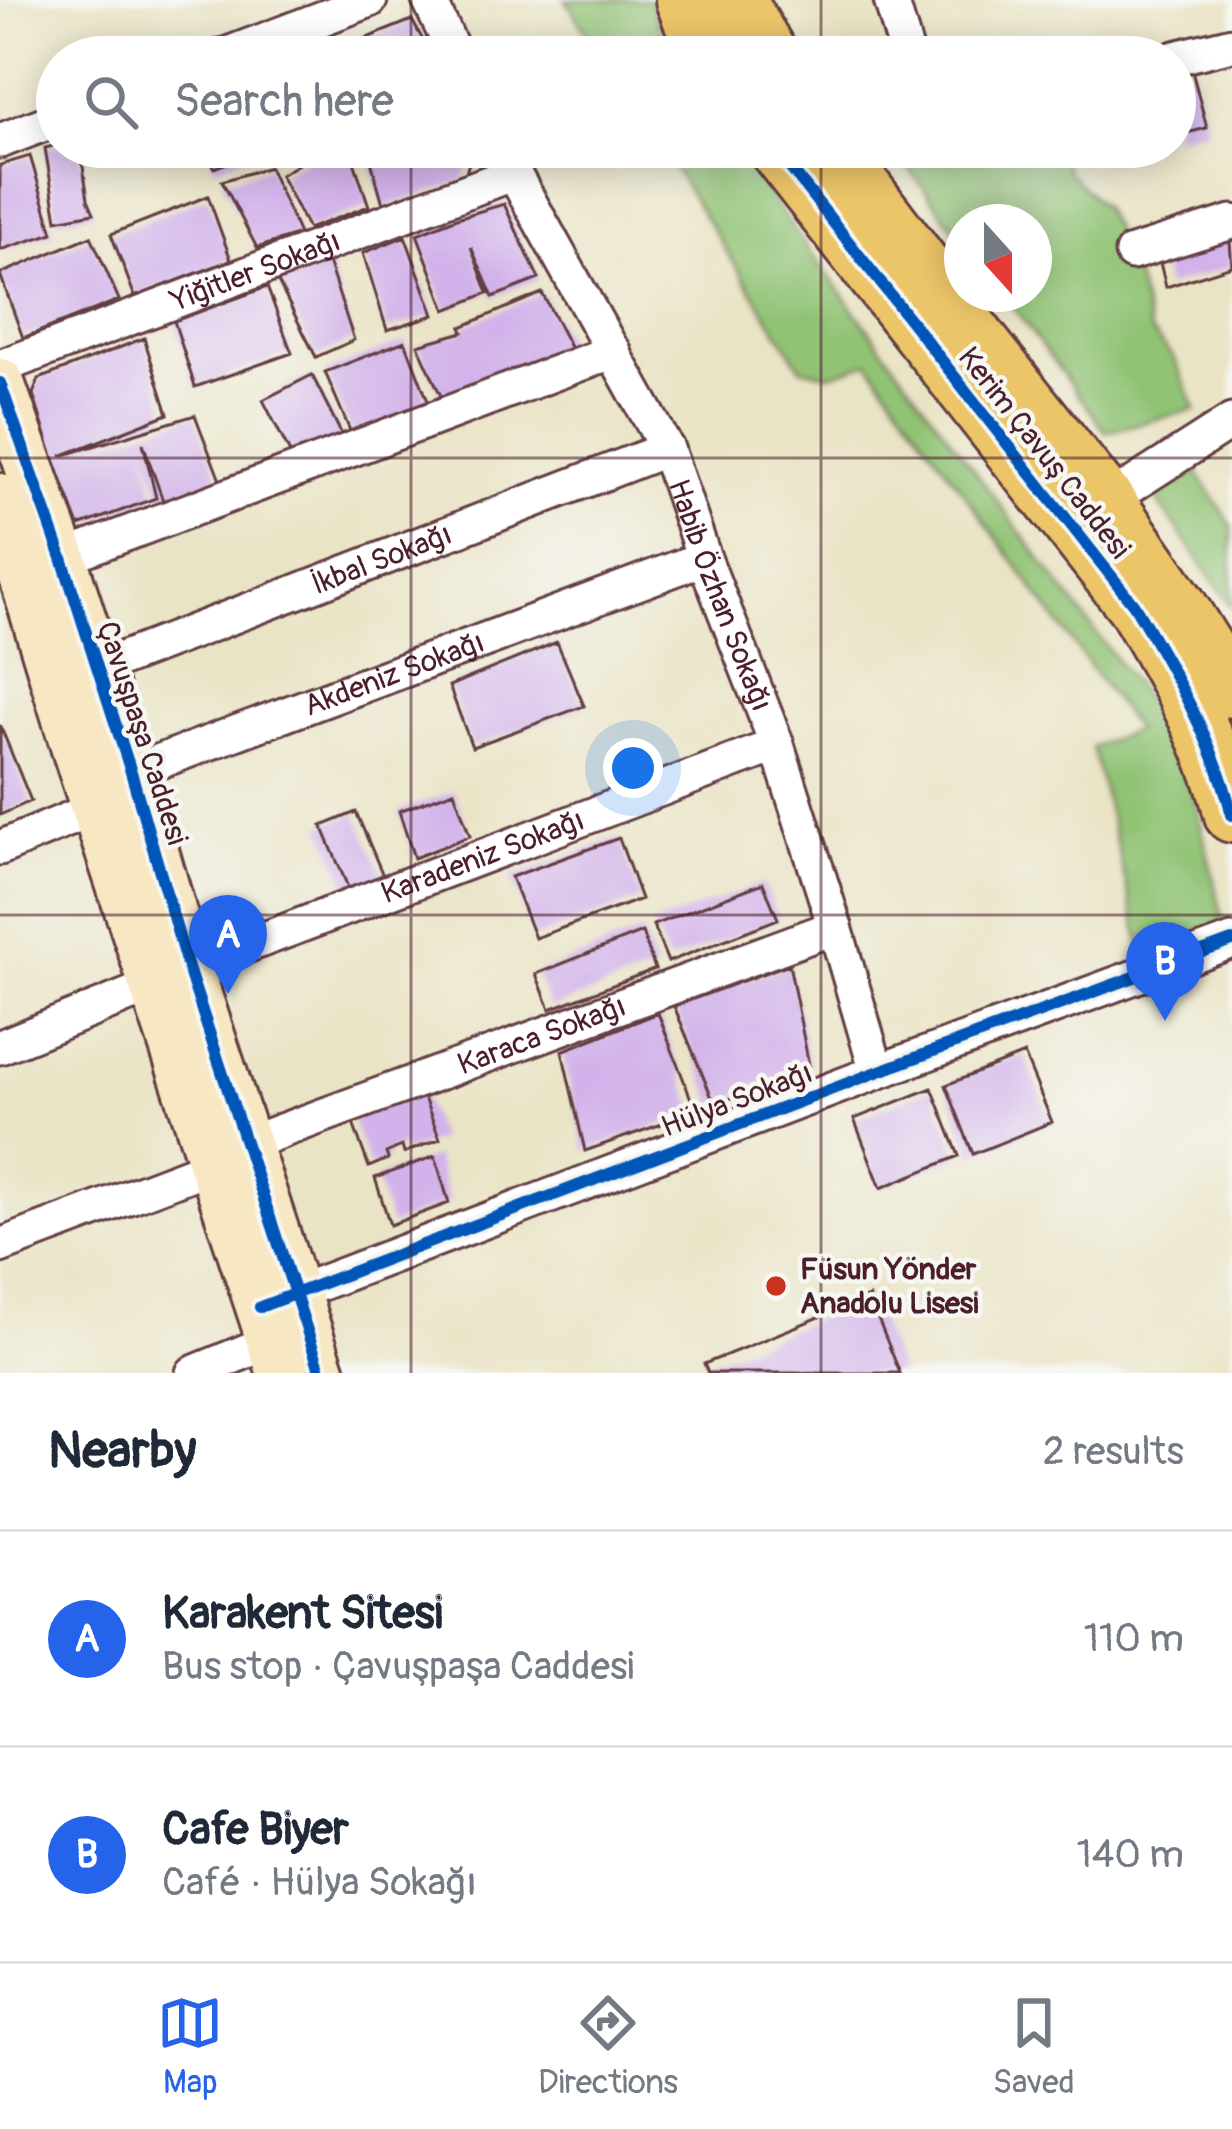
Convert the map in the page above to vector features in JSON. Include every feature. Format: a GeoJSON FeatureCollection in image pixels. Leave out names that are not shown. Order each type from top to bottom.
{"type":"FeatureCollection","features":[{"type":"Feature","properties":{"kind":"main road"},"geometry":{"type":"LineString","coordinates":[[683,0],[699,36]]}},
{"type":"Feature","properties":{"kind":"main road"},"geometry":{"type":"LineString","coordinates":[[737,0],[758,36]]}},
{"type":"Feature","properties":{"kind":"main road","name":"Kerim Çavuş Caddesi"},"geometry":{"type":"LineString","coordinates":[[791,168],[1134,605],[1196,718],[1232,815]]}},
{"type":"Feature","properties":{"kind":"main road","name":"Kerim Çavuş Caddesi"},"geometry":{"type":"LineString","coordinates":[[848,168],[1107,501],[1232,690]]}},
{"type":"Feature","properties":{"kind":"street"},"geometry":{"type":"LineString","coordinates":[[275,36],[370,0]]}},
{"type":"Feature","properties":{"kind":"street"},"geometry":{"type":"LineString","coordinates":[[429,0],[446,36]]}},
{"type":"Feature","properties":{"kind":"street"},"geometry":{"type":"LineString","coordinates":[[891,0],[902,36]]}},
{"type":"Feature","properties":{"kind":"street"},"geometry":{"type":"LineString","coordinates":[[1196,53],[1232,44]]}},
{"type":"Feature","properties":{"kind":"street"},"geometry":{"type":"LineString","coordinates":[[0,141],[36,127]]}},
{"type":"Feature","properties":{"kind":"street","name":"Yiğitler Sokağı"},"geometry":{"type":"LineString","coordinates":[[0,368],[486,168]]}},
{"type":"Feature","properties":{"kind":"street","name":"Habib Özhan Sokağı"},"geometry":{"type":"LineString","coordinates":[[510,168],[667,449],[777,745],[877,1072]]}},
{"type":"Feature","properties":{"kind":"street"},"geometry":{"type":"LineString","coordinates":[[1132,253],[1232,222]]}},
{"type":"Feature","properties":{"kind":"street"},"geometry":{"type":"LineString","coordinates":[[62,558],[614,350]]}},
{"type":"Feature","properties":{"kind":"street","name":"Çavuşpaşa Caddesi"},"geometry":{"type":"LineString","coordinates":[[0,383],[131,772],[171,976]]}},
{"type":"Feature","properties":{"kind":"street"},"geometry":{"type":"LineString","coordinates":[[1107,501],[1231,424]]}},
{"type":"Feature","properties":{"kind":"street","name":"İkbal Sokağı"},"geometry":{"type":"LineString","coordinates":[[96,669],[667,449]]}},
{"type":"Feature","properties":{"kind":"street","name":"Çavuşpaşa Caddesi"},"geometry":{"type":"LineString","coordinates":[[1,505],[96,808],[171,976],[229,1155],[277,1329],[321,1373]]}},
{"type":"Feature","properties":{"kind":"street","name":"Akdeniz Sokağı"},"geometry":{"type":"LineString","coordinates":[[96,808],[131,772],[704,558]]}},
{"type":"Feature","properties":{"kind":"street","name":"Karadeniz Sokağı"},"geometry":{"type":"LineString","coordinates":[[0,1048],[171,976],[777,745]]}},
{"type":"Feature","properties":{"kind":"street"},"geometry":{"type":"LineString","coordinates":[[0,848],[96,808]]}},
{"type":"Feature","properties":{"kind":"street","name":"Karaca Sokağı"},"geometry":{"type":"LineString","coordinates":[[0,1246],[836,926]]}},
{"type":"Feature","properties":{"kind":"street","name":"Hülya Sokağı"},"geometry":{"type":"LineString","coordinates":[[194,1373],[277,1329],[877,1072],[1232,941]]}},
{"type":"Feature","properties":{"kind":"green space"},"geometry":{"type":"Polygon","coordinates":[[[566,0],[649,0],[663,36],[589,36],[566,0]]]}},
{"type":"Feature","properties":{"kind":"green space"},"geometry":{"type":"Polygon","coordinates":[[[673,168],[750,168],[1162,721],[1185,757],[1226,932],[1145,960],[1092,747],[1136,730],[869,362],[830,375],[801,368],[673,168]]]}},
{"type":"Feature","properties":{"kind":"green space"},"geometry":{"type":"Polygon","coordinates":[[[909,168],[1066,168],[1102,207],[1134,270],[1150,331],[1174,358],[1196,409],[1106,432],[1016,312],[1052,312],[1052,204],[944,204],[944,215],[909,168]]]}},
{"type":"Feature","properties":{"kind":"green space"},"geometry":{"type":"Polygon","coordinates":[[[1197,472],[1232,526],[1232,607],[1153,494],[1197,472]]]}},
{"type":"Feature","properties":{"kind":"building"},"geometry":{"type":"Polygon","coordinates":[[[412,20],[421,36],[372,36],[412,20]]]}},
{"type":"Feature","properties":{"kind":"building"},"geometry":{"type":"Polygon","coordinates":[[[1196,86],[1207,128],[1196,131],[1196,86]]]}},
{"type":"Feature","properties":{"kind":"building"},"geometry":{"type":"Polygon","coordinates":[[[30,156],[53,233],[0,250],[0,165],[30,156]]]}},
{"type":"Feature","properties":{"kind":"building"},"geometry":{"type":"Polygon","coordinates":[[[48,168],[83,168],[94,213],[57,220],[48,168]]]}},
{"type":"Feature","properties":{"kind":"building"},"geometry":{"type":"Polygon","coordinates":[[[269,168],[299,234],[257,248],[222,181],[269,168]]]}},
{"type":"Feature","properties":{"kind":"building"},"geometry":{"type":"Polygon","coordinates":[[[292,168],[356,168],[369,206],[308,229],[280,175],[292,168]]]}},
{"type":"Feature","properties":{"kind":"building"},"geometry":{"type":"Polygon","coordinates":[[[373,168],[467,168],[463,181],[384,207],[373,168]]]}},
{"type":"Feature","properties":{"kind":"building"},"geometry":{"type":"Polygon","coordinates":[[[208,196],[231,260],[135,297],[111,234],[208,196]]]}},
{"type":"Feature","properties":{"kind":"building"},"geometry":{"type":"Polygon","coordinates":[[[504,204],[539,279],[493,297],[471,247],[488,293],[446,310],[417,234],[504,204]]]}},
{"type":"Feature","properties":{"kind":"building"},"geometry":{"type":"Polygon","coordinates":[[[1229,231],[1232,266],[1166,287],[1157,250],[1229,231]]]}},
{"type":"Feature","properties":{"kind":"building"},"geometry":{"type":"Polygon","coordinates":[[[91,236],[119,300],[23,338],[0,274],[91,236]]]}},
{"type":"Feature","properties":{"kind":"building"},"geometry":{"type":"Polygon","coordinates":[[[405,236],[434,315],[387,330],[363,253],[405,236]]]}},
{"type":"Feature","properties":{"kind":"building"},"geometry":{"type":"Polygon","coordinates":[[[328,262],[354,340],[316,357],[277,280],[328,262]]]}},
{"type":"Feature","properties":{"kind":"building"},"geometry":{"type":"Polygon","coordinates":[[[267,287],[292,353],[195,387],[174,321],[267,287]]]}},
{"type":"Feature","properties":{"kind":"building"},"geometry":{"type":"Polygon","coordinates":[[[542,293],[573,353],[488,386],[441,396],[418,345],[463,332],[461,327],[542,293]]]}},
{"type":"Feature","properties":{"kind":"building"},"geometry":{"type":"Polygon","coordinates":[[[144,338],[168,414],[61,456],[195,415],[221,483],[163,501],[143,443],[156,498],[79,526],[33,394],[39,379],[144,338]]]}},
{"type":"Feature","properties":{"kind":"building"},"geometry":{"type":"Polygon","coordinates":[[[405,341],[431,409],[351,433],[325,372],[405,341]]]}},
{"type":"Feature","properties":{"kind":"building"},"geometry":{"type":"Polygon","coordinates":[[[312,375],[344,439],[293,459],[263,400],[312,375]]]}},
{"type":"Feature","properties":{"kind":"building"},"geometry":{"type":"Polygon","coordinates":[[[557,642],[584,706],[472,747],[449,686],[557,642]]]}},
{"type":"Feature","properties":{"kind":"building"},"geometry":{"type":"Polygon","coordinates":[[[0,725],[31,801],[0,815],[0,725]]]}},
{"type":"Feature","properties":{"kind":"building"},"geometry":{"type":"Polygon","coordinates":[[[454,791],[470,836],[414,858],[399,811],[454,791]]]}},
{"type":"Feature","properties":{"kind":"building"},"geometry":{"type":"Polygon","coordinates":[[[356,812],[384,878],[350,892],[322,826],[356,812]]]}},
{"type":"Feature","properties":{"kind":"building"},"geometry":{"type":"Polygon","coordinates":[[[619,838],[641,899],[535,938],[511,877],[619,838]]]}},
{"type":"Feature","properties":{"kind":"building"},"geometry":{"type":"Polygon","coordinates":[[[763,883],[778,919],[668,962],[653,925],[763,883]]]}},
{"type":"Feature","properties":{"kind":"building"},"geometry":{"type":"Polygon","coordinates":[[[642,932],[655,969],[550,1009],[536,974],[642,932]]]}},
{"type":"Feature","properties":{"kind":"building"},"geometry":{"type":"Polygon","coordinates":[[[789,964],[809,1065],[715,1105],[674,1006],[789,964]]]}},
{"type":"Feature","properties":{"kind":"building"},"geometry":{"type":"Polygon","coordinates":[[[658,1013],[696,1112],[585,1151],[562,1051],[658,1013]]]}},
{"type":"Feature","properties":{"kind":"building"},"geometry":{"type":"Polygon","coordinates":[[[1024,1054],[1052,1122],[973,1154],[946,1085],[1024,1054]]]}},
{"type":"Feature","properties":{"kind":"building"},"geometry":{"type":"Polygon","coordinates":[[[932,1088],[959,1156],[881,1188],[854,1119],[932,1088]]]}},
{"type":"Feature","properties":{"kind":"building"},"geometry":{"type":"Polygon","coordinates":[[[422,1093],[440,1139],[404,1153],[402,1146],[369,1167],[351,1118],[422,1093]]]}},
{"type":"Feature","properties":{"kind":"building"},"geometry":{"type":"Polygon","coordinates":[[[435,1156],[449,1203],[390,1225],[375,1178],[435,1156]]]}},
{"type":"Feature","properties":{"kind":"building"},"geometry":{"type":"Polygon","coordinates":[[[869,1297],[900,1373],[708,1373],[704,1364],[869,1297]]]}},
{"type":"Feature","properties":{"kind":"cycle path"},"geometry":{"type":"LineString","coordinates":[[791,168],[1134,605],[1204,734],[1232,815]]}},
{"type":"Feature","properties":{"kind":"cycle path"},"geometry":{"type":"LineString","coordinates":[[0,383],[62,558],[188,968],[321,1373]]}},
{"type":"Feature","properties":{"kind":"cycle path"},"geometry":{"type":"LineString","coordinates":[[260,1307],[1232,941]]}},
{"type":"Feature","properties":{"kind":"place","name":"Karakent Sitesi"},"geometry":{"type":"Point","coordinates":[228,994]}},
{"type":"Feature","properties":{"kind":"place","name":"Cafe Biyer"},"geometry":{"type":"Point","coordinates":[1165,1021]}},
{"type":"Feature","properties":{"kind":"place","name":"Füsun Yönder Anadolu Lisesi"},"geometry":{"type":"Point","coordinates":[776,1286]}}]}
